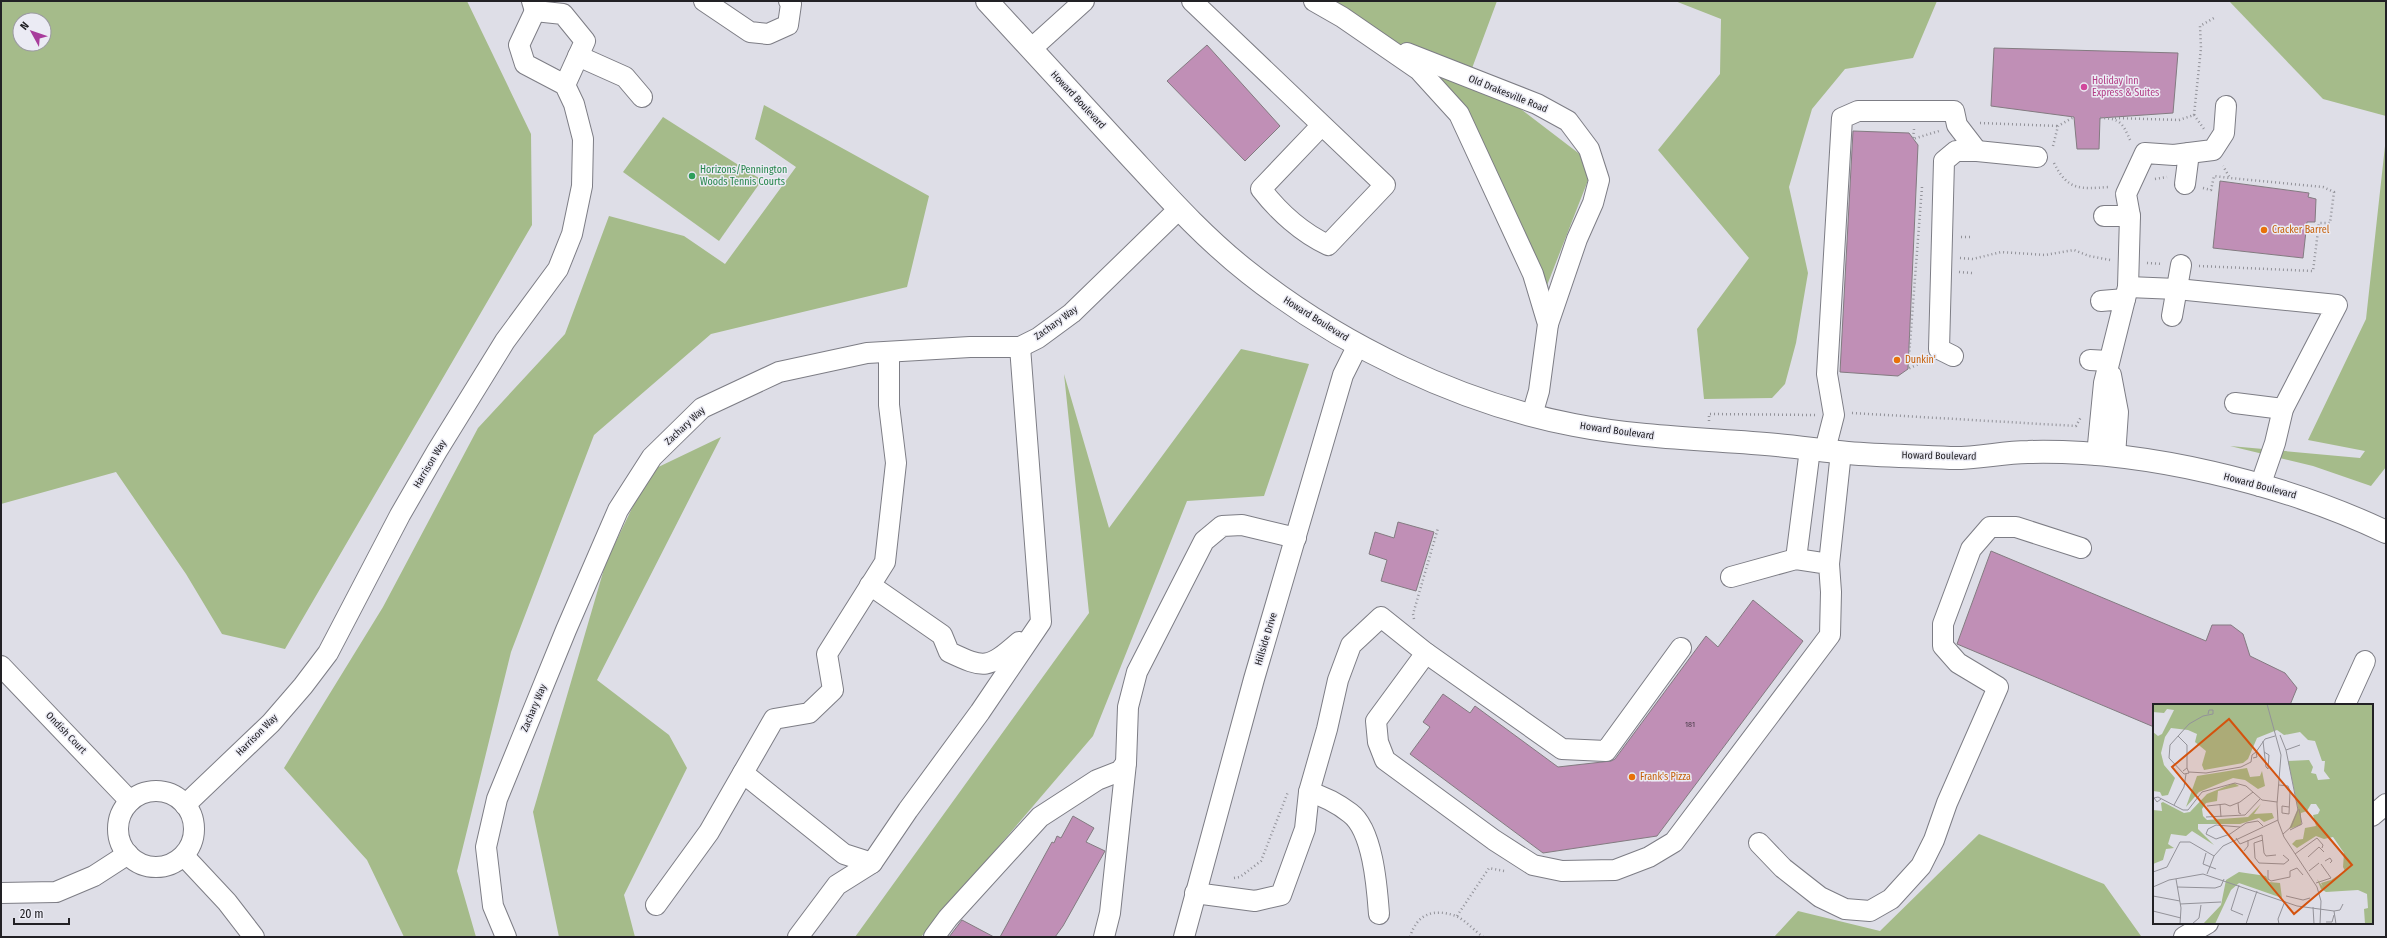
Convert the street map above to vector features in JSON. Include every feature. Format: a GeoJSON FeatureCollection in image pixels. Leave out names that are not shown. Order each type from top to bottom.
{"type":"FeatureCollection","features":[{"type":"Feature","properties":{"kind":"main road","name":"Howard Boulevard"},"geometry":{"type":"LineString","coordinates":[[987,1],[1198,229],[1254,277],[1292,305],[1358,345],[1431,379],[1532,415],[1605,430],[1709,441],[1966,459],[2027,452],[2106,456],[2191,469],[2316,502],[2386,532]]}},
{"type":"Feature","properties":{"kind":"street"},"geometry":{"type":"LineString","coordinates":[[704,1],[750,32],[768,34],[788,25],[791,4],[789,1]]}},
{"type":"Feature","properties":{"kind":"street"},"geometry":{"type":"LineString","coordinates":[[1031,49],[1084,1]]}},
{"type":"Feature","properties":{"kind":"street"},"geometry":{"type":"LineString","coordinates":[[1192,1],[1322,125],[1385,186],[1328,245],[1312,238],[1272,203],[1261,189],[1322,125]]}},
{"type":"Feature","properties":{"kind":"street","name":"Old Drakesville Road"},"geometry":{"type":"LineString","coordinates":[[1314,1],[1342,17],[1419,70],[1459,114],[1533,274],[1548,324]]}},
{"type":"Feature","properties":{"kind":"street"},"geometry":{"type":"LineString","coordinates":[[534,6],[564,14],[585,41],[565,85],[525,64],[519,45],[534,6]]}},
{"type":"Feature","properties":{"kind":"street","name":"Old Drakesville Road"},"geometry":{"type":"LineString","coordinates":[[1377,41],[1537,104],[1568,121],[1589,150],[1599,180],[1594,203],[1577,238],[1548,324],[1539,391],[1532,415]]}},
{"type":"Feature","properties":{"kind":"street"},"geometry":{"type":"LineString","coordinates":[[578,56],[625,77],[642,97]]}},
{"type":"Feature","properties":{"kind":"street","name":"Harrison Way"},"geometry":{"type":"LineString","coordinates":[[185,805],[270,722],[303,686],[328,652],[400,515],[437,451],[505,341],[558,269],[572,234],[582,186],[583,139],[574,104],[565,85]]}},
{"type":"Feature","properties":{"kind":"street"},"geometry":{"type":"LineString","coordinates":[[2106,456],[2104,383],[2099,361],[2127,293],[2130,216],[2126,194],[2145,153],[2174,155],[2213,150],[2224,133],[2226,106]]}},
{"type":"Feature","properties":{"kind":"street"},"geometry":{"type":"LineString","coordinates":[[1796,559],[1834,415],[1827,374],[1842,118],[1858,111],[1954,111],[1957,125],[1977,151]]}},
{"type":"Feature","properties":{"kind":"street"},"geometry":{"type":"LineString","coordinates":[[1953,356],[1940,349],[1950,265],[1944,161],[1956,151],[2047,156]]}},
{"type":"Feature","properties":{"kind":"street"},"geometry":{"type":"LineString","coordinates":[[2185,184],[2189,153]]}},
{"type":"Feature","properties":{"kind":"street","name":"Zachary Way"},"geometry":{"type":"LineString","coordinates":[[506,937],[493,906],[486,847],[497,799],[566,630],[618,510],[652,457],[702,408],[779,372],[867,353],[970,346],[1020,347],[1038,338],[1072,313],[1179,209]]}},
{"type":"Feature","properties":{"kind":"street"},"geometry":{"type":"LineString","coordinates":[[2104,216],[2130,216]]}},
{"type":"Feature","properties":{"kind":"street"},"geometry":{"type":"LineString","coordinates":[[2172,316],[2182,265]]}},
{"type":"Feature","properties":{"kind":"street"},"geometry":{"type":"LineString","coordinates":[[2101,301],[2127,293],[2177,289],[2337,305],[2283,409],[2275,443],[2260,486]]}},
{"type":"Feature","properties":{"kind":"street","name":"Hillside Drive"},"geometry":{"type":"LineString","coordinates":[[1184,937],[1195,893],[1343,375],[1358,345]]}},
{"type":"Feature","properties":{"kind":"street"},"geometry":{"type":"LineString","coordinates":[[798,937],[837,885],[872,863],[1041,622],[1020,347]]}},
{"type":"Feature","properties":{"kind":"street"},"geometry":{"type":"LineString","coordinates":[[656,905],[709,832],[774,719],[809,713],[833,690],[826,654],[885,562],[896,463],[889,405],[888,352]]}},
{"type":"Feature","properties":{"kind":"street"},"geometry":{"type":"LineString","coordinates":[[2235,403],[2283,409]]}},
{"type":"Feature","properties":{"kind":"street"},"geometry":{"type":"LineString","coordinates":[[1426,653],[1376,721],[1378,742],[1385,760],[1494,840],[1533,864],[1562,871],[1615,870],[1649,857],[1674,842],[1830,635],[1831,592],[1825,450]]}},
{"type":"Feature","properties":{"kind":"street"},"geometry":{"type":"LineString","coordinates":[[1104,937],[1110,913],[1126,763],[1128,707],[1137,672],[1204,540],[1222,526],[1242,525],[1296,538]]}},
{"type":"Feature","properties":{"kind":"street"},"geometry":{"type":"LineString","coordinates":[[1759,843],[1783,868],[1820,897],[1845,909],[1870,911],[1891,899],[1921,866],[1934,840],[1947,803],[1998,687],[1958,664],[1944,646],[1943,624],[1971,549],[1990,527],[2016,527],[2081,548]]}},
{"type":"Feature","properties":{"kind":"street"},"geometry":{"type":"LineString","coordinates":[[1731,577],[1796,559],[1829,564]]}},
{"type":"Feature","properties":{"kind":"street"},"geometry":{"type":"LineString","coordinates":[[870,585],[942,635],[949,652],[977,665],[999,659],[1041,622]]}},
{"type":"Feature","properties":{"kind":"street"},"geometry":{"type":"LineString","coordinates":[[1195,893],[1255,901],[1281,895],[1304,829],[1309,792],[1327,729],[1338,680],[1351,645],[1381,617],[1426,653],[1562,749],[1606,751],[1681,648]]}},
{"type":"Feature","properties":{"kind":"street"},"geometry":{"type":"LineString","coordinates":[[2345,704],[2365,661]]}},
{"type":"Feature","properties":{"kind":"street","name":"Ondish Court"},"geometry":{"type":"LineString","coordinates":[[1,666],[130,801]]}},
{"type":"Feature","properties":{"kind":"street"},"geometry":{"type":"LineString","coordinates":[[934,937],[948,918],[1040,817],[1096,780],[1120,771],[1126,763]]}},
{"type":"Feature","properties":{"kind":"street"},"geometry":{"type":"LineString","coordinates":[[743,773],[844,854],[872,863]]}},
{"type":"Feature","properties":{"kind":"street"},"geometry":{"type":"LineString","coordinates":[[156,790],[177,798],[185,805],[192,816],[196,830],[193,843],[184,856],[173,864],[160,869],[146,867],[128,854],[118,832],[123,810],[130,801],[136,796],[156,790]]}},
{"type":"Feature","properties":{"kind":"street"},"geometry":{"type":"LineString","coordinates":[[1309,792],[1325,797],[1351,813],[1367,836],[1379,914]]}},
{"type":"Feature","properties":{"kind":"street"},"geometry":{"type":"LineString","coordinates":[[1,893],[56,892],[94,876],[128,854]]}},
{"type":"Feature","properties":{"kind":"street"},"geometry":{"type":"LineString","coordinates":[[184,856],[227,902],[254,937]]}},
{"type":"Feature","properties":{"kind":"path"},"geometry":{"type":"LineString","coordinates":[[2214,18],[2200,26],[2201,48],[2194,115],[2200,122],[2213,150],[2230,178]]}},
{"type":"Feature","properties":{"kind":"path"},"geometry":{"type":"LineString","coordinates":[[2100,118],[2179,120],[2194,115]]}},
{"type":"Feature","properties":{"kind":"path"},"geometry":{"type":"LineString","coordinates":[[2074,117],[2058,126],[2047,156],[2062,179],[2079,189],[2109,187],[2114,182]]}},
{"type":"Feature","properties":{"kind":"path"},"geometry":{"type":"LineString","coordinates":[[2114,118],[2123,126],[2134,146]]}},
{"type":"Feature","properties":{"kind":"path"},"geometry":{"type":"LineString","coordinates":[[2150,181],[2171,177],[2177,182],[2211,190],[2214,176],[2323,187],[2334,192],[2330,223],[2319,223],[2313,271],[2182,265]]}},
{"type":"Feature","properties":{"kind":"path"},"geometry":{"type":"LineString","coordinates":[[1957,236],[1971,237]]}},
{"type":"Feature","properties":{"kind":"path"},"geometry":{"type":"LineString","coordinates":[[1950,265],[2001,252],[2045,255],[2074,250],[2089,256],[2110,261],[2110,252]]}},
{"type":"Feature","properties":{"kind":"path"},"geometry":{"type":"LineString","coordinates":[[1950,265],[1972,273]]}},
{"type":"Feature","properties":{"kind":"path"},"geometry":{"type":"LineString","coordinates":[[1709,441],[1709,414],[1852,414],[2076,426],[2082,414]]}},
{"type":"Feature","properties":{"kind":"path"},"geometry":{"type":"LineString","coordinates":[[1457,916],[1489,868]]}},
{"type":"Feature","properties":{"kind":"path"},"geometry":{"type":"LineString","coordinates":[[1410,937],[1417,921],[1425,914],[1439,913],[1457,916],[1483,937]]}},
{"type":"Feature","properties":{"kind":"green space"},"geometry":{"type":"Polygon","coordinates":[[[1,1],[467,1],[531,134],[532,225],[285,649],[222,634],[186,574],[116,472],[1,504],[1,1]]]}},
{"type":"Feature","properties":{"kind":"green space"},"geometry":{"type":"Polygon","coordinates":[[[1301,1],[1497,1],[1471,71],[1594,165],[1537,311],[1465,125],[1402,56],[1301,1]]]}},
{"type":"Feature","properties":{"kind":"green space"},"geometry":{"type":"Polygon","coordinates":[[[1675,1],[1937,1],[1913,58],[1845,69],[1812,109],[1789,187],[1808,273],[1796,343],[1785,384],[1772,398],[1704,399],[1697,329],[1749,258],[1658,150],[1720,74],[1721,19],[1675,1]]]}},
{"type":"Feature","properties":{"kind":"green space"},"geometry":{"type":"Polygon","coordinates":[[[2229,1],[2386,1],[2386,116],[2323,99],[2229,1]]]}},
{"type":"Feature","properties":{"kind":"green space"},"geometry":{"type":"Polygon","coordinates":[[[764,105],[929,196],[907,287],[711,334],[594,435],[511,652],[457,871],[476,937],[404,937],[367,860],[284,768],[383,607],[478,428],[565,334],[609,216],[684,236],[725,264],[796,167],[755,139],[764,105]]]}},
{"type":"Feature","properties":{"kind":"green space","name":"Horizons/Pennington Woods Tennis Courts"},"geometry":{"type":"Polygon","coordinates":[[[663,117],[762,180],[719,241],[623,172],[663,117]]]}},
{"type":"Feature","properties":{"kind":"green space"},"geometry":{"type":"Polygon","coordinates":[[[2386,137],[2386,467],[2371,486],[2313,466],[2230,446],[2360,458],[2365,451],[2308,440],[2366,319],[2386,137]]]}},
{"type":"Feature","properties":{"kind":"green space"},"geometry":{"type":"Polygon","coordinates":[[[1241,349],[1309,364],[1264,496],[1187,501],[1093,736],[921,937],[855,937],[1089,613],[1064,374],[1109,528],[1241,349]]]}},
{"type":"Feature","properties":{"kind":"green space"},"geometry":{"type":"Polygon","coordinates":[[[721,437],[597,680],[669,735],[687,768],[624,895],[635,937],[559,937],[533,812],[606,562],[650,471],[721,437]]]}},
{"type":"Feature","properties":{"kind":"green space"},"geometry":{"type":"Polygon","coordinates":[[[1979,834],[2104,884],[2141,936],[1774,937],[1798,911],[1880,931],[1979,834]]]}},
{"type":"Feature","properties":{"kind":"building"},"geometry":{"type":"Polygon","coordinates":[[[1207,45],[1280,126],[1245,161],[1167,81],[1207,45]]]}},
{"type":"Feature","properties":{"kind":"building"},"geometry":{"type":"Polygon","coordinates":[[[1994,48],[2178,53],[2173,113],[2100,118],[2099,149],[2077,149],[2074,117],[1991,106],[1994,48]]]}},
{"type":"Feature","properties":{"kind":"building"},"geometry":{"type":"Polygon","coordinates":[[[1853,131],[1909,133],[1918,145],[1908,369],[1898,376],[1840,372],[1853,131]]]}},
{"type":"Feature","properties":{"kind":"building"},"geometry":{"type":"Polygon","coordinates":[[[2220,181],[2309,193],[2308,197],[2316,199],[2315,222],[2307,222],[2303,258],[2213,248],[2220,181]]]}},
{"type":"Feature","properties":{"kind":"building"},"geometry":{"type":"Polygon","coordinates":[[[1398,522],[1434,532],[1416,591],[1381,581],[1387,560],[1369,554],[1375,532],[1394,538],[1398,522]]]}},
{"type":"Feature","properties":{"kind":"building"},"geometry":{"type":"Polygon","coordinates":[[[1991,551],[2206,641],[2212,625],[2231,625],[2243,634],[2250,656],[2285,673],[2297,688],[2290,704],[2153,704],[2153,727],[1957,644],[1991,551]]]}},
{"type":"Feature","properties":{"kind":"building"},"geometry":{"type":"Polygon","coordinates":[[[1753,600],[1803,641],[1657,836],[1543,853],[1410,754],[1430,727],[1423,722],[1443,694],[1470,713],[1475,706],[1558,767],[1611,761],[1615,759],[1706,636],[1718,647],[1753,600]]]}},
{"type":"Feature","properties":{"kind":"building"},"geometry":{"type":"Polygon","coordinates":[[[1073,816],[1094,828],[1086,842],[1105,851],[1063,926],[1055,937],[1000,937],[1052,842],[1054,843],[1057,836],[1061,838],[1073,816]]]}},
{"type":"Feature","properties":{"kind":"building"},"geometry":{"type":"Polygon","coordinates":[[[962,920],[994,937],[949,937],[962,920]]]}},
{"type":"Feature","properties":{"kind":"place","name":"Holiday Inn Express & Suites"},"geometry":{"type":"Point","coordinates":[2084,87]}},
{"type":"Feature","properties":{"kind":"place","name":"Horizons/Pennington Woods Tennis Courts"},"geometry":{"type":"Point","coordinates":[692,176]}},
{"type":"Feature","properties":{"kind":"place","name":"Cracker Barrel"},"geometry":{"type":"Point","coordinates":[2264,230]}},
{"type":"Feature","properties":{"kind":"place","name":"Dunkin'"},"geometry":{"type":"Point","coordinates":[1897,360]}},
{"type":"Feature","properties":{"kind":"place","name":"Frank's Pizza"},"geometry":{"type":"Point","coordinates":[1632,777]}}]}
